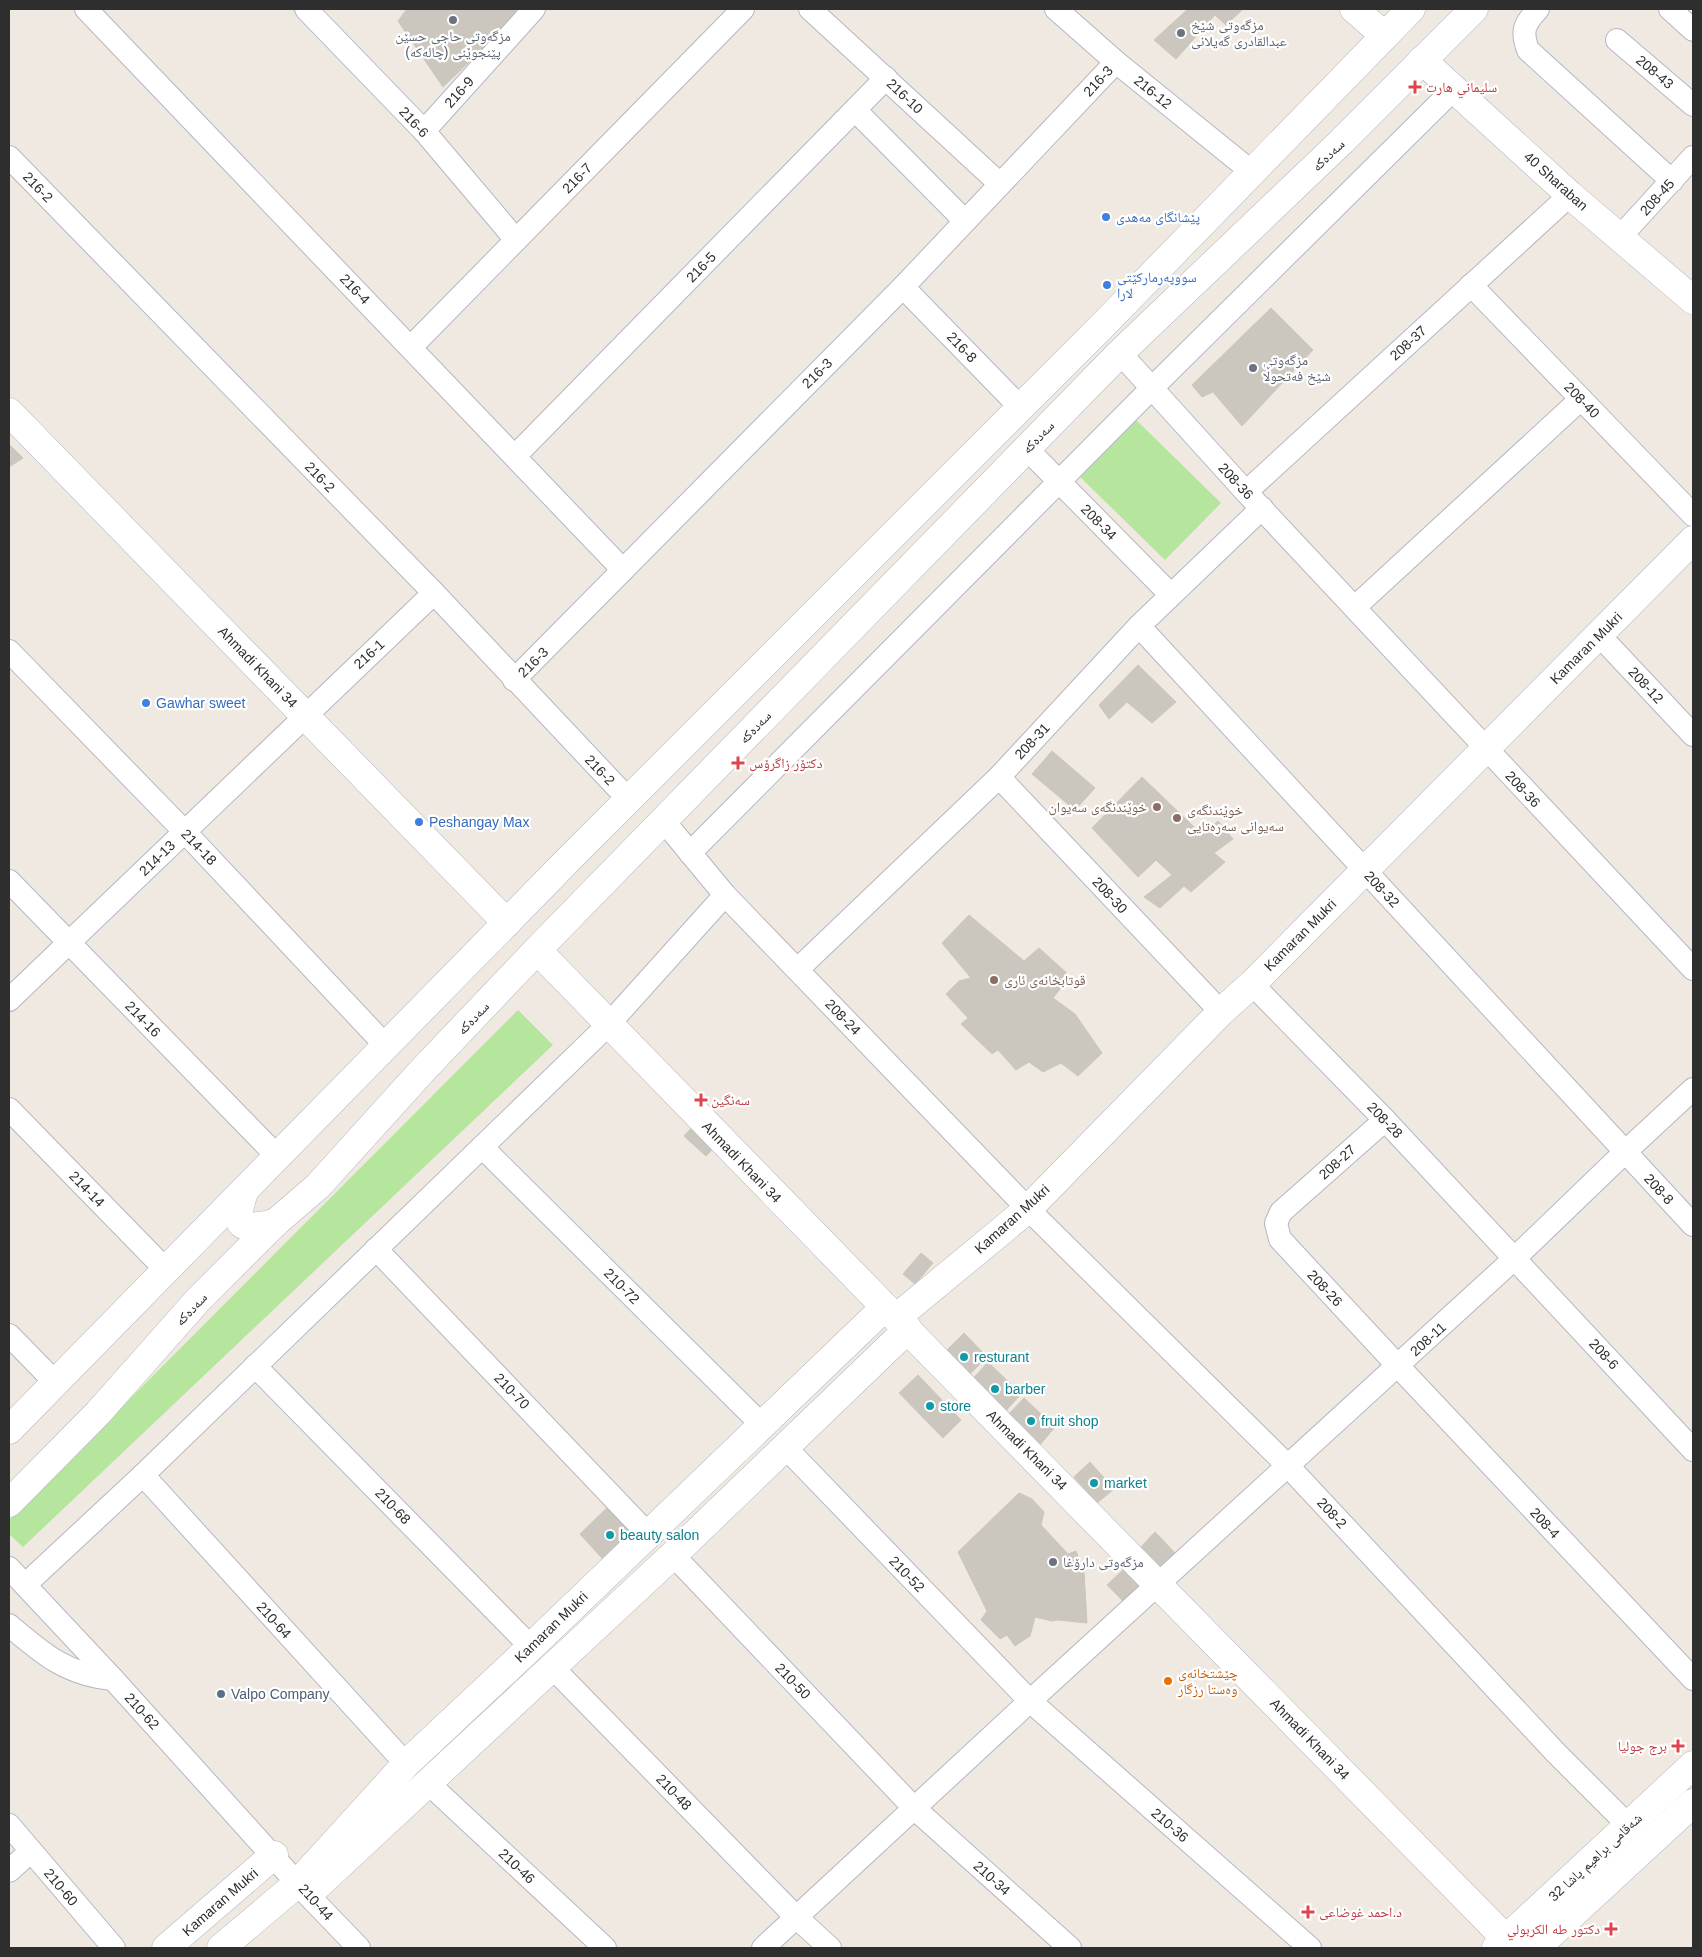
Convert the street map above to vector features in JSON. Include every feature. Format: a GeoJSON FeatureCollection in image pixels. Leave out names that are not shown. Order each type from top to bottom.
{"type":"FeatureCollection","features":[{"type":"Feature","properties":{"kind":"street","name":"216-4"},"geometry":{"type":"LineString","coordinates":[[86,9],[623,570]]}},
{"type":"Feature","properties":{"kind":"street","name":"216-6"},"geometry":{"type":"LineString","coordinates":[[306,9],[424,131],[516,240]]}},
{"type":"Feature","properties":{"kind":"street","name":"216-9"},"geometry":{"type":"LineString","coordinates":[[424,131],[534,9]]}},
{"type":"Feature","properties":{"kind":"street","name":"216-7"},"geometry":{"type":"LineString","coordinates":[[411,347],[743,9]]}},
{"type":"Feature","properties":{"kind":"street","name":"216-10"},"geometry":{"type":"LineString","coordinates":[[810,9],[1000,184]]}},
{"type":"Feature","properties":{"kind":"street","name":"216-12"},"geometry":{"type":"LineString","coordinates":[[1056,9],[1116,62],[1252,172]]}},
{"type":"Feature","properties":{"kind":"street"},"geometry":{"type":"LineString","coordinates":[[1354,9],[1384,35]]}},
{"type":"Feature","properties":{"kind":"street"},"geometry":{"type":"LineString","coordinates":[[9,1430],[507,923],[1021,408],[1411,9]]}},
{"type":"Feature","properties":{"kind":"street","name":"سەدەکە"},"geometry":{"type":"LineString","coordinates":[[9,1503],[98,1413],[210,1288],[275,1224],[318,1186],[421,1072],[537,950],[1120,353],[1342,141],[1474,9]]}},
{"type":"Feature","properties":{"kind":"street"},"geometry":{"type":"LineString","coordinates":[[1538,9],[1528,20],[1523,36],[1528,50],[1672,181]]}},
{"type":"Feature","properties":{"kind":"street"},"geometry":{"type":"LineString","coordinates":[[1670,9],[1693,30]]}},
{"type":"Feature","properties":{"kind":"street","name":"208-43"},"geometry":{"type":"LineString","coordinates":[[1617,40],[1693,105]]}},
{"type":"Feature","properties":{"kind":"street","name":"40 Sharaban"},"geometry":{"type":"LineString","coordinates":[[1422,60],[1570,195],[1692,296]]}},
{"type":"Feature","properties":{"kind":"street","name":"216-3"},"geometry":{"type":"LineString","coordinates":[[514,680],[903,287],[1116,62]]}},
{"type":"Feature","properties":{"kind":"street","name":"216-5"},"geometry":{"type":"LineString","coordinates":[[515,456],[886,78]]}},
{"type":"Feature","properties":{"kind":"street"},"geometry":{"type":"LineString","coordinates":[[690,853],[1152,388],[1454,89]]}},
{"type":"Feature","properties":{"kind":"street"},"geometry":{"type":"LineString","coordinates":[[855,110],[965,221]]}},
{"type":"Feature","properties":{"kind":"street","name":"216-2"},"geometry":{"type":"LineString","coordinates":[[9,157],[434,593],[629,800]]}},
{"type":"Feature","properties":{"kind":"street","name":"208-45"},"geometry":{"type":"LineString","coordinates":[[1620,237],[1693,157]]}},
{"type":"Feature","properties":{"kind":"street","name":"208-37"},"geometry":{"type":"LineString","coordinates":[[1246,492],[1570,195]]}},
{"type":"Feature","properties":{"kind":"street","name":"208-40"},"geometry":{"type":"LineString","coordinates":[[1472,285],[1693,515]]}},
{"type":"Feature","properties":{"kind":"street","name":"216-8"},"geometry":{"type":"LineString","coordinates":[[903,287],[1021,408]]}},
{"type":"Feature","properties":{"kind":"street","name":"208-36"},"geometry":{"type":"LineString","coordinates":[[1120,353],[1246,492],[1693,969]]}},
{"type":"Feature","properties":{"kind":"street"},"geometry":{"type":"LineString","coordinates":[[1355,607],[1581,398]]}},
{"type":"Feature","properties":{"kind":"street","name":"Ahmadi Khani 34"},"geometry":{"type":"LineString","coordinates":[[9,412],[507,923]]}},
{"type":"Feature","properties":{"kind":"street","name":"208-34"},"geometry":{"type":"LineString","coordinates":[[1027,449],[1171,595]]}},
{"type":"Feature","properties":{"kind":"street","name":"208-31"},"geometry":{"type":"LineString","coordinates":[[798,969],[999,777],[1139,626],[1262,508]]}},
{"type":"Feature","properties":{"kind":"street"},"geometry":{"type":"LineString","coordinates":[[898,530],[910,544],[926,552]]}},
{"type":"Feature","properties":{"kind":"street","name":"Kamaran Mukri"},"geometry":{"type":"LineString","coordinates":[[303,1888],[406,1764],[762,1425],[1028,1209],[1221,1012],[1252,984],[1693,540]]}},
{"type":"Feature","properties":{"kind":"street"},"geometry":{"type":"LineString","coordinates":[[861,568],[877,577],[886,592]]}},
{"type":"Feature","properties":{"kind":"street","name":"216-1"},"geometry":{"type":"LineString","coordinates":[[305,715],[434,593]]}},
{"type":"Feature","properties":{"kind":"street","name":"208-32"},"geometry":{"type":"LineString","coordinates":[[1139,626],[1625,1152]]}},
{"type":"Feature","properties":{"kind":"street","name":"208-12"},"geometry":{"type":"LineString","coordinates":[[1599,635],[1693,735]]}},
{"type":"Feature","properties":{"kind":"street","name":"214-18"},"geometry":{"type":"LineString","coordinates":[[9,651],[184,832],[386,1046]]}},
{"type":"Feature","properties":{"kind":"street","name":"214-13"},"geometry":{"type":"LineString","coordinates":[[9,1000],[305,715]]}},
{"type":"Feature","properties":{"kind":"street","name":"208-30"},"geometry":{"type":"LineString","coordinates":[[999,777],[1221,1012]]}},
{"type":"Feature","properties":{"kind":"street","name":"208-24"},"geometry":{"type":"LineString","coordinates":[[664,820],[725,895],[1028,1209]]}},
{"type":"Feature","properties":{"kind":"street","name":"214-16"},"geometry":{"type":"LineString","coordinates":[[9,881],[277,1156]]}},
{"type":"Feature","properties":{"kind":"street"},"geometry":{"type":"LineString","coordinates":[[26,1584],[143,1475],[608,1025],[725,895]]}},
{"type":"Feature","properties":{"kind":"street","name":"Ahmadi Khani 34"},"geometry":{"type":"LineString","coordinates":[[537,950],[608,1025],[1158,1584],[1507,1945]]}},
{"type":"Feature","properties":{"kind":"street","name":"208-28"},"geometry":{"type":"LineString","coordinates":[[1252,984],[1385,1120],[1515,1258]]}},
{"type":"Feature","properties":{"kind":"street","name":"208-11"},"geometry":{"type":"LineString","coordinates":[[1158,1584],[1515,1258],[1693,1089]]}},
{"type":"Feature","properties":{"kind":"street","name":"214-14"},"geometry":{"type":"LineString","coordinates":[[9,1109],[173,1262]]}},
{"type":"Feature","properties":{"kind":"street","name":"208-27"},"geometry":{"type":"LineString","coordinates":[[1290,1204],[1385,1120]]}},
{"type":"Feature","properties":{"kind":"street","name":"210-72"},"geometry":{"type":"LineString","coordinates":[[482,1147],[762,1425]]}},
{"type":"Feature","properties":{"kind":"street","name":"208-8"},"geometry":{"type":"LineString","coordinates":[[1625,1152],[1693,1225]]}},
{"type":"Feature","properties":{"kind":"street"},"geometry":{"type":"LineString","coordinates":[[244,1192],[237,1212],[242,1224],[253,1228],[275,1224]]}},
{"type":"Feature","properties":{"kind":"street","name":"208-26"},"geometry":{"type":"LineString","coordinates":[[1290,1204],[1281,1212],[1276,1222],[1280,1239],[1398,1366]]}},
{"type":"Feature","properties":{"kind":"street","name":"208-2"},"geometry":{"type":"LineString","coordinates":[[1028,1209],[1288,1466],[1550,1746],[1628,1825]]}},
{"type":"Feature","properties":{"kind":"street"},"geometry":{"type":"LineString","coordinates":[[173,1262],[202,1249],[210,1252],[215,1257],[217,1266],[210,1288]]}},
{"type":"Feature","properties":{"kind":"street","name":"210-70"},"geometry":{"type":"LineString","coordinates":[[376,1249],[648,1534]]}},
{"type":"Feature","properties":{"kind":"street","name":"208-6"},"geometry":{"type":"LineString","coordinates":[[1515,1258],[1693,1450]]}},
{"type":"Feature","properties":{"kind":"street","name":"Kamaran Mukri"},"geometry":{"type":"LineString","coordinates":[[221,1948],[303,1888],[428,1783],[552,1668],[785,1447],[896,1318]]}},
{"type":"Feature","properties":{"kind":"street"},"geometry":{"type":"LineString","coordinates":[[9,1335],[55,1382]]}},
{"type":"Feature","properties":{"kind":"street","name":"210-68"},"geometry":{"type":"LineString","coordinates":[[255,1366],[531,1647]]}},
{"type":"Feature","properties":{"kind":"street","name":"208-4"},"geometry":{"type":"LineString","coordinates":[[1398,1366],[1693,1679]]}},
{"type":"Feature","properties":{"kind":"street","name":"210-52"},"geometry":{"type":"LineString","coordinates":[[785,1447],[1030,1701]]}},
{"type":"Feature","properties":{"kind":"street","name":"210-64"},"geometry":{"type":"LineString","coordinates":[[143,1475],[406,1764]]}},
{"type":"Feature","properties":{"kind":"street","name":"210-50"},"geometry":{"type":"LineString","coordinates":[[673,1555],[914,1808]]}},
{"type":"Feature","properties":{"kind":"street","name":"210-62"},"geometry":{"type":"LineString","coordinates":[[9,1568],[26,1584],[274,1855]]}},
{"type":"Feature","properties":{"kind":"street"},"geometry":{"type":"LineString","coordinates":[[763,1948],[1158,1584]]}},
{"type":"Feature","properties":{"kind":"street"},"geometry":{"type":"LineString","coordinates":[[578,1601],[600,1622]]}},
{"type":"Feature","properties":{"kind":"street"},"geometry":{"type":"LineString","coordinates":[[9,1625],[39,1651],[67,1668],[97,1678],[113,1679]]}},
{"type":"Feature","properties":{"kind":"street","name":"210-48"},"geometry":{"type":"LineString","coordinates":[[552,1668],[796,1917],[830,1948]]}},
{"type":"Feature","properties":{"kind":"street","name":"210-36"},"geometry":{"type":"LineString","coordinates":[[1030,1701],[1310,1948]]}},
{"type":"Feature","properties":{"kind":"street","name":"شەقامی براهیم پاشا 32"},"geometry":{"type":"LineString","coordinates":[[1507,1945],[1628,1825],[1693,1765]]}},
{"type":"Feature","properties":{"kind":"street","name":"210-46"},"geometry":{"type":"LineString","coordinates":[[428,1783],[605,1948]]}},
{"type":"Feature","properties":{"kind":"street","name":"شەقامی براهیم پاشا 32"},"geometry":{"type":"LineString","coordinates":[[1536,1948],[1693,1803]]}},
{"type":"Feature","properties":{"kind":"street","name":"210-34"},"geometry":{"type":"LineString","coordinates":[[914,1808],[1070,1948]]}},
{"type":"Feature","properties":{"kind":"street","name":"210-60"},"geometry":{"type":"LineString","coordinates":[[9,1825],[114,1948]]}},
{"type":"Feature","properties":{"kind":"street"},"geometry":{"type":"LineString","coordinates":[[9,1870],[31,1851]]}},
{"type":"Feature","properties":{"kind":"street","name":"Kamaran Mukri"},"geometry":{"type":"LineString","coordinates":[[166,1948],[274,1855]]}},
{"type":"Feature","properties":{"kind":"street","name":"210-44"},"geometry":{"type":"LineString","coordinates":[[274,1855],[359,1948]]}},
{"type":"Feature","properties":{"kind":"green space"},"geometry":{"type":"Polygon","coordinates":[[[1130,414],[1221,503],[1165,560],[1074,471],[1130,414]]]}},
{"type":"Feature","properties":{"kind":"green space"},"geometry":{"type":"Polygon","coordinates":[[[518,1010],[553,1045],[23,1547],[9,1534],[9,1520],[518,1010]]]}},
{"type":"Feature","properties":{"kind":"building"},"geometry":{"type":"Polygon","coordinates":[[[407,9],[512,9],[520,13],[443,87],[398,21],[407,9]]]}},
{"type":"Feature","properties":{"kind":"building","name":"مزگەوتی شێخ عبدالقادری گەیلانی"},"geometry":{"type":"Polygon","coordinates":[[[1188,9],[1243,9],[1226,25],[1215,15],[1176,59],[1154,40],[1188,9]]]}},
{"type":"Feature","properties":{"kind":"building","name":"مزگەوتی شێخ فەتحوڵا"},"geometry":{"type":"Polygon","coordinates":[[[1271,308],[1313,350],[1242,426],[1213,392],[1202,397],[1192,385],[1271,308]]]}},
{"type":"Feature","properties":{"kind":"building"},"geometry":{"type":"Polygon","coordinates":[[[9,444],[23,458],[9,467],[9,444]]]}},
{"type":"Feature","properties":{"kind":"building"},"geometry":{"type":"Polygon","coordinates":[[[1138,665],[1176,702],[1152,723],[1127,702],[1109,719],[1099,705],[1138,665]]]}},
{"type":"Feature","properties":{"kind":"building"},"geometry":{"type":"Polygon","coordinates":[[[1052,751],[1095,788],[1075,810],[1032,774],[1052,751]]]}},
{"type":"Feature","properties":{"kind":"building"},"geometry":{"type":"Polygon","coordinates":[[[1142,777],[1194,827],[1200,837],[1218,821],[1233,839],[1214,853],[1225,862],[1191,892],[1184,886],[1160,908],[1144,897],[1172,875],[1156,860],[1138,877],[1092,828],[1142,777]]]}},
{"type":"Feature","properties":{"kind":"building"},"geometry":{"type":"Polygon","coordinates":[[[969,915],[1024,961],[1039,948],[1070,976],[1053,998],[1075,1014],[1102,1053],[1078,1076],[1061,1063],[1043,1072],[1029,1062],[1016,1070],[998,1050],[992,1054],[961,1024],[968,1018],[946,994],[959,981],[971,978],[942,943],[969,915]]]}},
{"type":"Feature","properties":{"kind":"building"},"geometry":{"type":"Polygon","coordinates":[[[696,1123],[718,1143],[706,1156],[684,1136],[696,1123]]]}},
{"type":"Feature","properties":{"kind":"building"},"geometry":{"type":"Polygon","coordinates":[[[921,1253],[933,1263],[915,1284],[903,1274],[921,1253]]]}},
{"type":"Feature","properties":{"kind":"building","name":"resturant"},"geometry":{"type":"Polygon","coordinates":[[[964,1333],[987,1357],[963,1381],[940,1357],[964,1333]]]}},
{"type":"Feature","properties":{"kind":"building","name":"barber"},"geometry":{"type":"Polygon","coordinates":[[[988,1362],[1021,1394],[1002,1415],[969,1383],[988,1362]]]}},
{"type":"Feature","properties":{"kind":"building","name":"store"},"geometry":{"type":"Polygon","coordinates":[[[918,1375],[961,1420],[943,1438],[899,1393],[918,1375]]]}},
{"type":"Feature","properties":{"kind":"building","name":"fruit shop"},"geometry":{"type":"Polygon","coordinates":[[[1024,1398],[1055,1427],[1039,1446],[1008,1415],[1024,1398]]]}},
{"type":"Feature","properties":{"kind":"building","name":"market"},"geometry":{"type":"Polygon","coordinates":[[[1090,1462],[1114,1489],[1097,1503],[1074,1477],[1090,1462]]]}},
{"type":"Feature","properties":{"kind":"building"},"geometry":{"type":"Polygon","coordinates":[[[1019,1493],[1032,1499],[1044,1512],[1041,1525],[1068,1554],[1076,1551],[1084,1572],[1087,1623],[1052,1621],[1035,1617],[1030,1636],[1015,1646],[1007,1635],[1000,1639],[981,1620],[987,1611],[958,1552],[1019,1493]]]}},
{"type":"Feature","properties":{"kind":"building","name":"beauty salon"},"geometry":{"type":"Polygon","coordinates":[[[611,1504],[641,1536],[609,1566],[580,1534],[611,1504]]]}},
{"type":"Feature","properties":{"kind":"building"},"geometry":{"type":"Polygon","coordinates":[[[1155,1532],[1177,1555],[1162,1569],[1141,1547],[1155,1532]]]}},
{"type":"Feature","properties":{"kind":"building"},"geometry":{"type":"Polygon","coordinates":[[[1126,1567],[1142,1583],[1123,1601],[1107,1585],[1126,1567]]]}},
{"type":"Feature","properties":{"kind":"place","name":"مزگەوتی حاجی حسێن پێنجوێنی (چالەکە)"},"geometry":{"type":"Point","coordinates":[453,20]}},
{"type":"Feature","properties":{"kind":"place","name":"مزگەوتی شێخ عبدالقادری گەیلانی"},"geometry":{"type":"Point","coordinates":[1181,33]}},
{"type":"Feature","properties":{"kind":"place","name":"سليماني هارت"},"geometry":{"type":"Point","coordinates":[1415,87]}},
{"type":"Feature","properties":{"kind":"place","name":"پێشانگای مەهدی"},"geometry":{"type":"Point","coordinates":[1106,217]}},
{"type":"Feature","properties":{"kind":"place","name":"سووپەرمارکێتی لارا"},"geometry":{"type":"Point","coordinates":[1107,285]}},
{"type":"Feature","properties":{"kind":"place","name":"مزگەوتی شێخ فەتحوڵا"},"geometry":{"type":"Point","coordinates":[1253,368]}},
{"type":"Feature","properties":{"kind":"place","name":"Gawhar sweet"},"geometry":{"type":"Point","coordinates":[146,703]}},
{"type":"Feature","properties":{"kind":"place","name":"دکتۆر زاگرۆس"},"geometry":{"type":"Point","coordinates":[738,763]}},
{"type":"Feature","properties":{"kind":"place","name":"خوێندنگەی سەیوان"},"geometry":{"type":"Point","coordinates":[1157,807]}},
{"type":"Feature","properties":{"kind":"place","name":"خوێندنگەی سەیوانی سەرەتایی"},"geometry":{"type":"Point","coordinates":[1177,818]}},
{"type":"Feature","properties":{"kind":"place","name":"Peshangay Max"},"geometry":{"type":"Point","coordinates":[419,822]}},
{"type":"Feature","properties":{"kind":"place","name":"قوتابخانەی ئاری"},"geometry":{"type":"Point","coordinates":[994,980]}},
{"type":"Feature","properties":{"kind":"place","name":"سەنگین"},"geometry":{"type":"Point","coordinates":[701,1100]}},
{"type":"Feature","properties":{"kind":"place","name":"resturant"},"geometry":{"type":"Point","coordinates":[964,1357]}},
{"type":"Feature","properties":{"kind":"place","name":"barber"},"geometry":{"type":"Point","coordinates":[995,1389]}},
{"type":"Feature","properties":{"kind":"place","name":"store"},"geometry":{"type":"Point","coordinates":[930,1406]}},
{"type":"Feature","properties":{"kind":"place","name":"fruit shop"},"geometry":{"type":"Point","coordinates":[1031,1421]}},
{"type":"Feature","properties":{"kind":"place","name":"market"},"geometry":{"type":"Point","coordinates":[1094,1483]}},
{"type":"Feature","properties":{"kind":"place","name":"beauty salon"},"geometry":{"type":"Point","coordinates":[610,1535]}},
{"type":"Feature","properties":{"kind":"place","name":"مزگەوتی دارۆغا"},"geometry":{"type":"Point","coordinates":[1053,1562]}},
{"type":"Feature","properties":{"kind":"place","name":"چێشتخانەی وەستا رزگار"},"geometry":{"type":"Point","coordinates":[1168,1681]}},
{"type":"Feature","properties":{"kind":"place","name":"Valpo Company"},"geometry":{"type":"Point","coordinates":[221,1694]}},
{"type":"Feature","properties":{"kind":"place","name":"برج جوليا"},"geometry":{"type":"Point","coordinates":[1678,1746]}},
{"type":"Feature","properties":{"kind":"place","name":"د.احمد غوضاعی"},"geometry":{"type":"Point","coordinates":[1308,1912]}},
{"type":"Feature","properties":{"kind":"place","name":"دكتور طه الكربولي"},"geometry":{"type":"Point","coordinates":[1611,1929]}}]}
